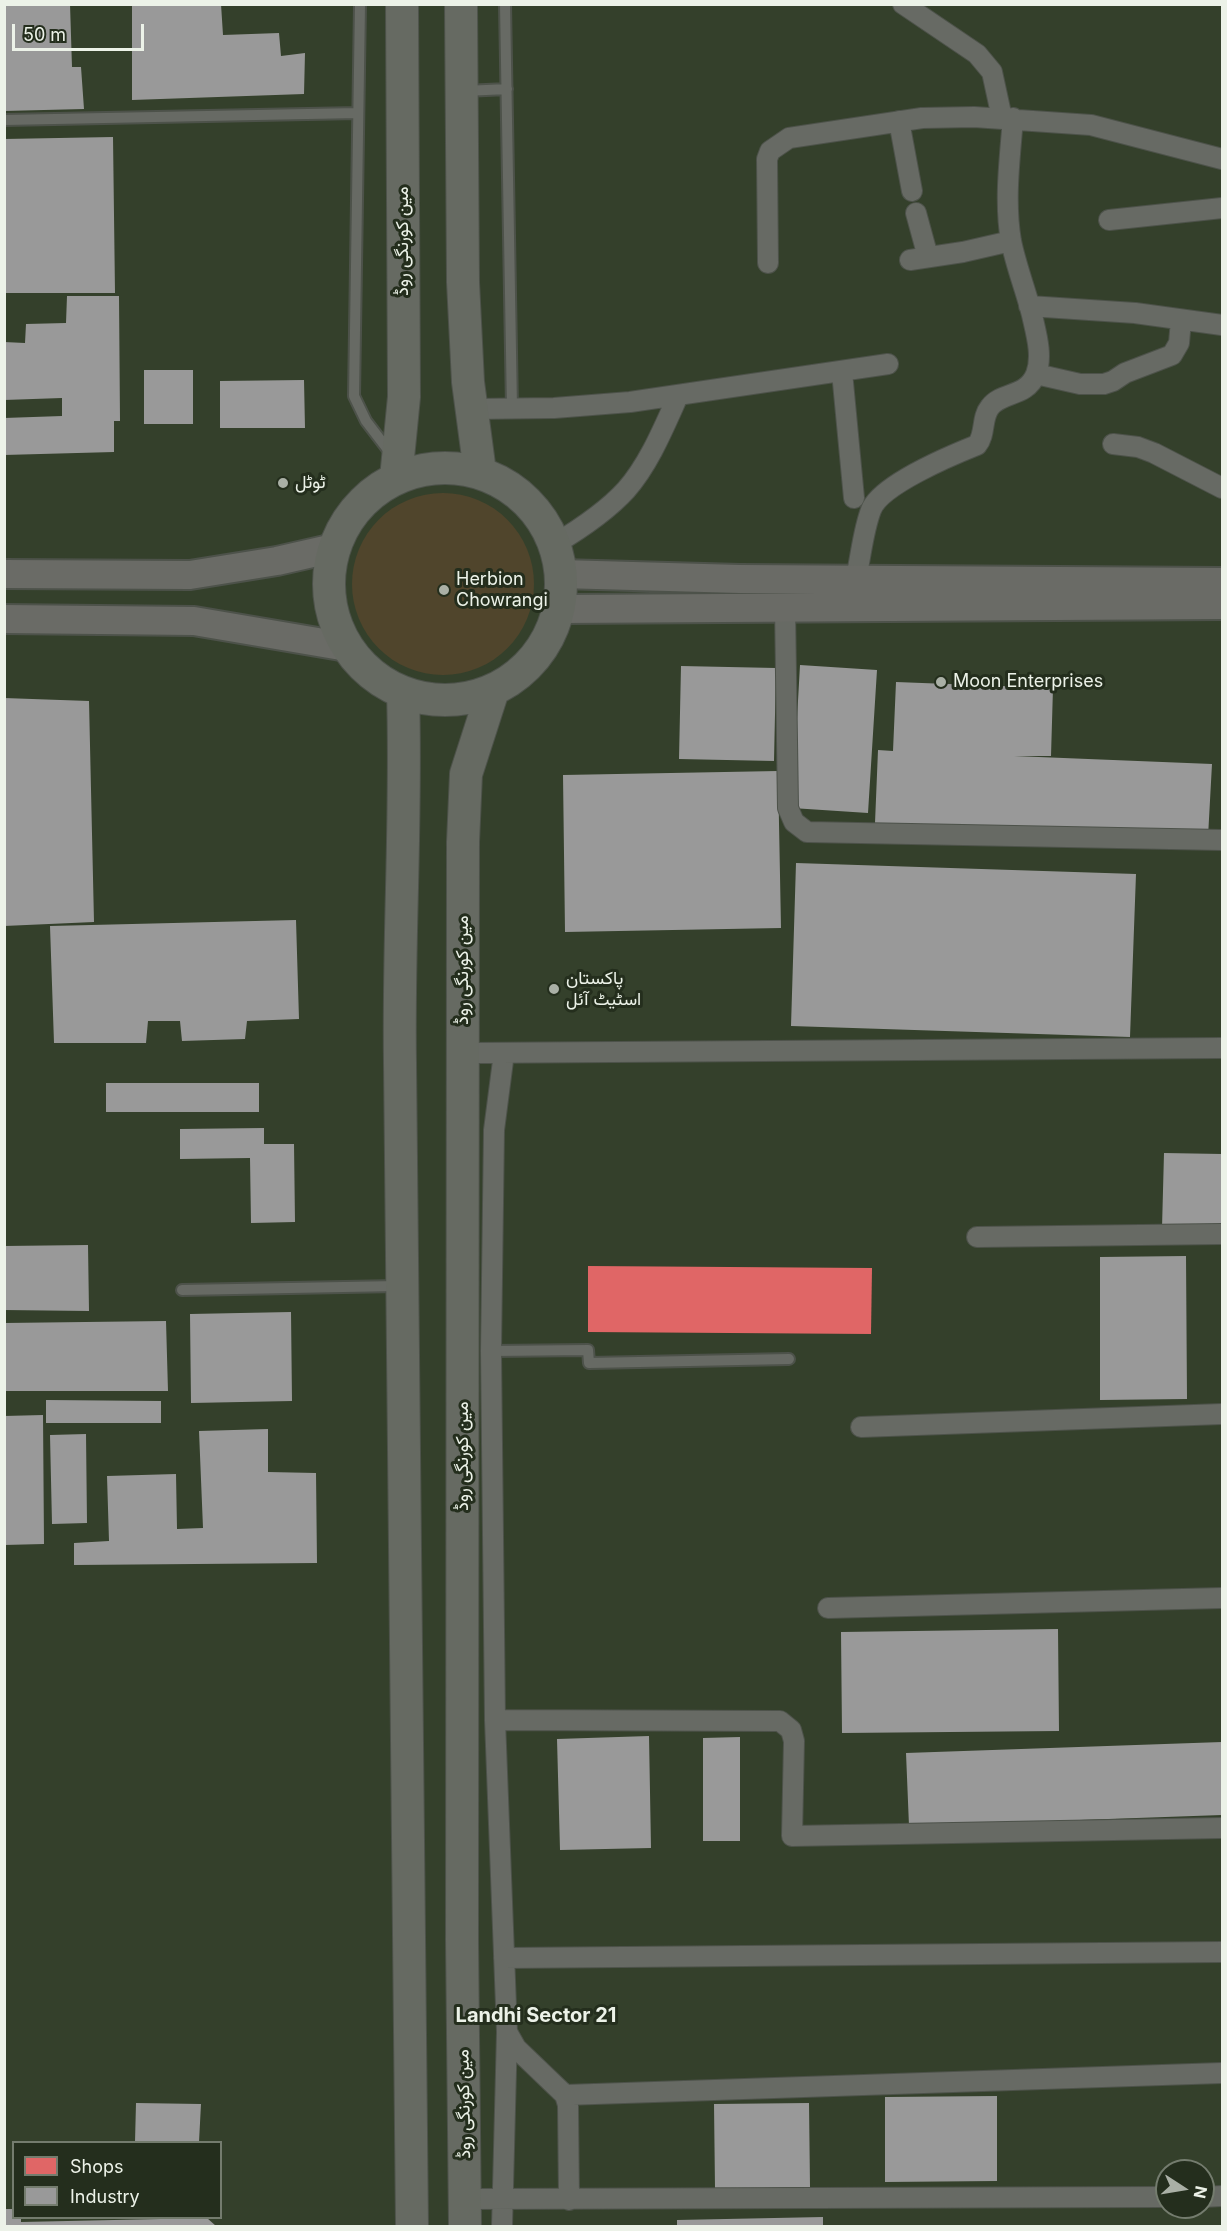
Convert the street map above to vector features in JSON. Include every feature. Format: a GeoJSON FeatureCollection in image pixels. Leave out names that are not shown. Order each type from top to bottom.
{"type":"FeatureCollection","features":[{"type":"Feature","properties":{"kind":"main road","name":"مین کورنگی روڈ"},"geometry":{"type":"LineString","coordinates":[[396,470],[404,397],[402,4]]}},
{"type":"Feature","properties":{"kind":"main road"},"geometry":{"type":"LineString","coordinates":[[461,4],[463,282],[468,382],[480,472]]}},
{"type":"Feature","properties":{"kind":"main road"},"geometry":{"type":"LineString","coordinates":[[437,467],[480,472],[515,491],[542,520],[558,559],[560,609],[539,652],[519,674],[493,690],[471,698],[448,700],[425,699],[403,693],[381,682],[362,666],[347,647],[329,599],[334,548],[357,507],[396,470],[437,467]]}},
{"type":"Feature","properties":{"kind":"main road"},"geometry":{"type":"LineString","coordinates":[[4,574],[190,575],[277,561],[334,548]]}},
{"type":"Feature","properties":{"kind":"main road"},"geometry":{"type":"LineString","coordinates":[[558,559],[740,579],[1222,582]]}},
{"type":"Feature","properties":{"kind":"main road"},"geometry":{"type":"LineString","coordinates":[[560,609],[1222,605]]}},
{"type":"Feature","properties":{"kind":"main road"},"geometry":{"type":"LineString","coordinates":[[4,619],[194,621],[347,647]]}},
{"type":"Feature","properties":{"kind":"main road","name":"مین کورنگی روڈ"},"geometry":{"type":"LineString","coordinates":[[465,2213],[462,1939],[463,842],[466,774],[493,690]]}},
{"type":"Feature","properties":{"kind":"main road"},"geometry":{"type":"LineString","coordinates":[[403,693],[406,774],[399,1011],[412,2226]]}},
{"type":"Feature","properties":{"kind":"street"},"geometry":{"type":"LineString","coordinates":[[856,578],[871,508],[882,494],[915,474],[977,445],[982,440],[987,412],[991,405],[1019,393],[1028,386],[1036,374],[1038,364],[1038,339],[1011,241],[1008,118],[992,72],[977,54],[903,4]]}},
{"type":"Feature","properties":{"kind":"street"},"geometry":{"type":"LineString","coordinates":[[768,263],[767,159],[770,151],[789,138],[922,118],[1008,118],[1091,125],[1222,159]]}},
{"type":"Feature","properties":{"kind":"street"},"geometry":{"type":"LineString","coordinates":[[899,121],[912,191]]}},
{"type":"Feature","properties":{"kind":"street"},"geometry":{"type":"LineString","coordinates":[[1109,220],[1222,208]]}},
{"type":"Feature","properties":{"kind":"street"},"geometry":{"type":"LineString","coordinates":[[916,213],[919,258],[963,252],[1011,241]]}},
{"type":"Feature","properties":{"kind":"street"},"geometry":{"type":"LineString","coordinates":[[1029,306],[1135,314],[1222,325]]}},
{"type":"Feature","properties":{"kind":"street"},"geometry":{"type":"LineString","coordinates":[[1036,374],[1080,384],[1104,384],[1113,381],[1125,373],[1172,355],[1179,343],[1181,320]]}},
{"type":"Feature","properties":{"kind":"street"},"geometry":{"type":"LineString","coordinates":[[471,409],[554,408],[678,396],[888,364]]}},
{"type":"Feature","properties":{"kind":"street"},"geometry":{"type":"LineString","coordinates":[[842,372],[854,498]]}},
{"type":"Feature","properties":{"kind":"street"},"geometry":{"type":"LineString","coordinates":[[558,559],[586,525],[626,490],[655,446],[678,396]]}},
{"type":"Feature","properties":{"kind":"street"},"geometry":{"type":"LineString","coordinates":[[1113,444],[1138,447],[1154,453],[1222,488]]}},
{"type":"Feature","properties":{"kind":"street"},"geometry":{"type":"LineString","coordinates":[[785,608],[788,808],[794,822],[807,832],[1222,840]]}},
{"type":"Feature","properties":{"kind":"street"},"geometry":{"type":"LineString","coordinates":[[463,1053],[1222,1048]]}},
{"type":"Feature","properties":{"kind":"street"},"geometry":{"type":"LineString","coordinates":[[502,2226],[507,2032],[495,1720],[491,1351],[494,1130],[504,1053]]}},
{"type":"Feature","properties":{"kind":"street"},"geometry":{"type":"LineString","coordinates":[[977,1237],[1222,1234]]}},
{"type":"Feature","properties":{"kind":"street"},"geometry":{"type":"LineString","coordinates":[[861,1427],[1222,1414]]}},
{"type":"Feature","properties":{"kind":"street"},"geometry":{"type":"LineString","coordinates":[[828,1608],[1222,1598]]}},
{"type":"Feature","properties":{"kind":"street"},"geometry":{"type":"LineString","coordinates":[[495,1720],[780,1721],[791,1730],[794,1741],[792,1836],[1222,1828]]}},
{"type":"Feature","properties":{"kind":"street"},"geometry":{"type":"LineString","coordinates":[[504,1958],[1222,1952]]}},
{"type":"Feature","properties":{"kind":"street"},"geometry":{"type":"LineString","coordinates":[[507,2032],[516,2048],[565,2095],[568,2105],[569,2200]]}},
{"type":"Feature","properties":{"kind":"street"},"geometry":{"type":"LineString","coordinates":[[565,2095],[1222,2073]]}},
{"type":"Feature","properties":{"kind":"street"},"geometry":{"type":"LineString","coordinates":[[465,2213],[501,2198],[569,2200],[1155,2197]]}},
{"type":"Feature","properties":{"kind":"lane"},"geometry":{"type":"LineString","coordinates":[[360,4],[354,396],[366,421],[396,470]]}},
{"type":"Feature","properties":{"kind":"lane"},"geometry":{"type":"LineString","coordinates":[[505,4],[512,409]]}},
{"type":"Feature","properties":{"kind":"lane"},"geometry":{"type":"LineString","coordinates":[[462,91],[507,89]]}},
{"type":"Feature","properties":{"kind":"lane"},"geometry":{"type":"LineString","coordinates":[[4,120],[358,113]]}},
{"type":"Feature","properties":{"kind":"lane"},"geometry":{"type":"LineString","coordinates":[[182,1290],[402,1286]]}},
{"type":"Feature","properties":{"kind":"lane"},"geometry":{"type":"LineString","coordinates":[[491,1351],[588,1350],[589,1362],[789,1359]]}},
{"type":"Feature","properties":{"kind":"shaded area"},"geometry":{"type":"Polygon","coordinates":[[[5,5],[1222,5],[1222,2226],[5,2226],[5,5]]]}},
{"type":"Feature","properties":{"kind":"shaded area"},"geometry":{"type":"Polygon","coordinates":[[[443,493],[478,500],[494,508],[507,520],[519,533],[527,549],[534,584],[527,619],[519,635],[507,648],[494,660],[478,668],[443,675],[408,668],[392,660],[379,648],[367,635],[359,619],[352,584],[359,549],[367,533],[379,520],[392,508],[408,500],[443,493]]]}},
{"type":"Feature","properties":{"kind":"building: Shops"},"geometry":{"type":"Polygon","coordinates":[[[588,1266],[872,1268],[871,1334],[588,1332],[588,1266]]]}},
{"type":"Feature","properties":{"kind":"building: Industry"},"geometry":{"type":"Polygon","coordinates":[[[4,4],[70,4],[72,67],[81,67],[84,109],[4,111],[4,4]]]}},
{"type":"Feature","properties":{"kind":"building: Industry"},"geometry":{"type":"Polygon","coordinates":[[[132,4],[221,4],[223,35],[279,33],[281,56],[305,53],[304,94],[132,100],[132,4]]]}},
{"type":"Feature","properties":{"kind":"building: Industry"},"geometry":{"type":"Polygon","coordinates":[[[113,137],[115,293],[4,293],[4,139],[113,137]]]}},
{"type":"Feature","properties":{"kind":"building: Industry"},"geometry":{"type":"Polygon","coordinates":[[[67,296],[119,296],[120,421],[114,421],[114,452],[4,455],[4,418],[62,416],[62,398],[4,400],[4,342],[25,343],[26,324],[66,323],[67,296]]]}},
{"type":"Feature","properties":{"kind":"building: Industry"},"geometry":{"type":"Polygon","coordinates":[[[144,370],[193,370],[193,424],[144,424],[144,370]]]}},
{"type":"Feature","properties":{"kind":"building: Industry"},"geometry":{"type":"Polygon","coordinates":[[[304,380],[305,428],[220,428],[220,381],[304,380]]]}},
{"type":"Feature","properties":{"kind":"building: Industry"},"geometry":{"type":"Polygon","coordinates":[[[800,665],[877,670],[868,813],[792,808],[800,665]]]}},
{"type":"Feature","properties":{"kind":"building: Industry"},"geometry":{"type":"Polygon","coordinates":[[[681,666],[776,668],[774,761],[679,759],[681,666]]]}},
{"type":"Feature","properties":{"kind":"building: Industry"},"geometry":{"type":"Polygon","coordinates":[[[896,682],[1053,688],[1051,756],[1014,756],[1212,764],[1208,837],[875,823],[878,750],[893,751],[896,682]]]}},
{"type":"Feature","properties":{"kind":"building: Industry"},"geometry":{"type":"Polygon","coordinates":[[[4,698],[89,701],[94,922],[4,926],[4,698]]]}},
{"type":"Feature","properties":{"kind":"building: Industry"},"geometry":{"type":"Polygon","coordinates":[[[778,771],[781,928],[565,932],[563,775],[778,771]]]}},
{"type":"Feature","properties":{"kind":"building: Industry"},"geometry":{"type":"Polygon","coordinates":[[[796,863],[1136,874],[1130,1037],[791,1026],[796,863]]]}},
{"type":"Feature","properties":{"kind":"building: Industry"},"geometry":{"type":"Polygon","coordinates":[[[296,920],[299,1019],[247,1021],[245,1039],[182,1041],[180,1021],[148,1021],[146,1043],[54,1043],[50,926],[296,920]]]}},
{"type":"Feature","properties":{"kind":"building: Industry"},"geometry":{"type":"Polygon","coordinates":[[[106,1083],[259,1083],[259,1112],[106,1112],[106,1083]]]}},
{"type":"Feature","properties":{"kind":"building: Industry"},"geometry":{"type":"Polygon","coordinates":[[[264,1128],[264,1144],[294,1144],[295,1222],[251,1223],[250,1158],[180,1159],[180,1129],[264,1128]]]}},
{"type":"Feature","properties":{"kind":"building: Industry"},"geometry":{"type":"Polygon","coordinates":[[[1164,1153],[1222,1154],[1222,1229],[1162,1228],[1164,1153]]]}},
{"type":"Feature","properties":{"kind":"building: Industry"},"geometry":{"type":"Polygon","coordinates":[[[88,1245],[89,1311],[4,1310],[4,1246],[88,1245]]]}},
{"type":"Feature","properties":{"kind":"building: Industry"},"geometry":{"type":"Polygon","coordinates":[[[1186,1256],[1187,1399],[1100,1400],[1100,1257],[1186,1256]]]}},
{"type":"Feature","properties":{"kind":"building: Industry"},"geometry":{"type":"Polygon","coordinates":[[[291,1312],[292,1401],[191,1403],[190,1314],[291,1312]]]}},
{"type":"Feature","properties":{"kind":"building: Industry"},"geometry":{"type":"Polygon","coordinates":[[[166,1321],[168,1391],[4,1391],[4,1323],[166,1321]]]}},
{"type":"Feature","properties":{"kind":"building: Industry"},"geometry":{"type":"Polygon","coordinates":[[[46,1400],[161,1401],[161,1423],[46,1423],[46,1400]]]}},
{"type":"Feature","properties":{"kind":"building: Industry"},"geometry":{"type":"Polygon","coordinates":[[[43,1415],[44,1544],[4,1545],[4,1416],[43,1415]]]}},
{"type":"Feature","properties":{"kind":"building: Industry"},"geometry":{"type":"Polygon","coordinates":[[[268,1429],[268,1472],[316,1473],[317,1563],[74,1565],[74,1543],[109,1541],[107,1476],[176,1474],[177,1529],[203,1528],[199,1431],[268,1429]]]}},
{"type":"Feature","properties":{"kind":"building: Industry"},"geometry":{"type":"Polygon","coordinates":[[[86,1434],[87,1523],[52,1524],[50,1435],[86,1434]]]}},
{"type":"Feature","properties":{"kind":"building: Industry"},"geometry":{"type":"Polygon","coordinates":[[[1058,1629],[1059,1731],[842,1733],[841,1632],[1058,1629]]]}},
{"type":"Feature","properties":{"kind":"building: Industry"},"geometry":{"type":"Polygon","coordinates":[[[649,1736],[651,1848],[560,1850],[557,1739],[649,1736]]]}},
{"type":"Feature","properties":{"kind":"building: Industry"},"geometry":{"type":"Polygon","coordinates":[[[740,1737],[740,1841],[703,1841],[703,1738],[740,1737]]]}},
{"type":"Feature","properties":{"kind":"building: Industry"},"geometry":{"type":"Polygon","coordinates":[[[1222,1742],[1222,1815],[909,1826],[906,1753],[1222,1742]]]}},
{"type":"Feature","properties":{"kind":"building: Industry"},"geometry":{"type":"Polygon","coordinates":[[[997,2096],[997,2181],[885,2182],[885,2097],[997,2096]]]}},
{"type":"Feature","properties":{"kind":"building: Industry"},"geometry":{"type":"Polygon","coordinates":[[[136,2103],[201,2104],[199,2141],[135,2141],[136,2103]]]}},
{"type":"Feature","properties":{"kind":"building: Industry"},"geometry":{"type":"Polygon","coordinates":[[[809,2103],[810,2187],[715,2189],[714,2104],[809,2103]]]}},
{"type":"Feature","properties":{"kind":"building: Industry"},"geometry":{"type":"Polygon","coordinates":[[[4,2209],[12,2209],[12,2219],[21,2219],[21,2222],[208,2219],[216,2226],[4,2226],[4,2209]]]}},
{"type":"Feature","properties":{"kind":"building: Industry"},"geometry":{"type":"Polygon","coordinates":[[[823,2217],[823,2226],[677,2226],[677,2220],[823,2217]]]}},
{"type":"Feature","properties":{"kind":"place","name":"ٹوٹل"},"geometry":{"type":"Point","coordinates":[283,483]}},
{"type":"Feature","properties":{"kind":"place","name":"Herbion Chowrangi"},"geometry":{"type":"Point","coordinates":[444,590]}},
{"type":"Feature","properties":{"kind":"place","name":"Moon Enterprises"},"geometry":{"type":"Point","coordinates":[941,682]}},
{"type":"Feature","properties":{"kind":"place","name":"پاکستان اسٹیٹ آئل"},"geometry":{"type":"Point","coordinates":[554,989]}},
{"type":"Feature","properties":{"kind":"district","name":"Landhi Sector 21"},"geometry":{"type":"Point","coordinates":[536,2016]}}]}
